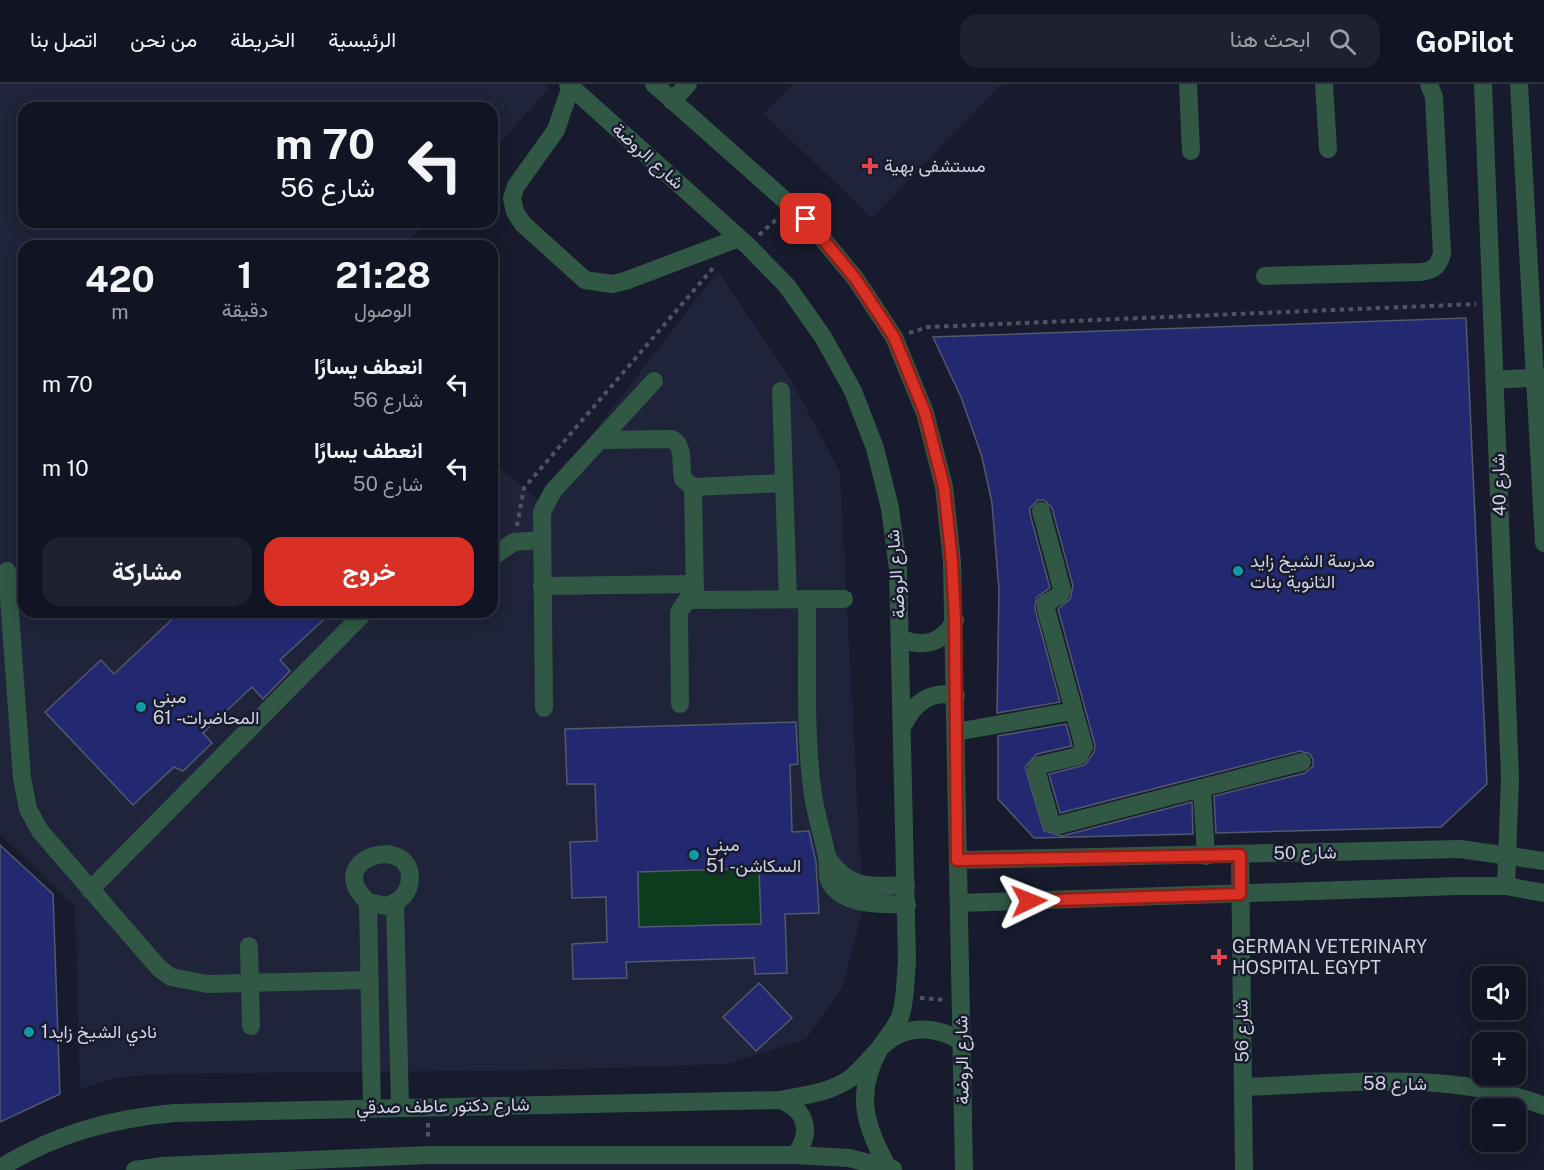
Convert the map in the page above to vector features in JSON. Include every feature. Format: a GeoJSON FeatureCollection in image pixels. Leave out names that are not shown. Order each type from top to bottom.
{"type":"FeatureCollection","features":[{"type":"Feature","properties":{"kind":"street","name":"شارع الروضة"},"geometry":{"type":"LineString","coordinates":[[654,84],[806,219],[855,278],[894,337],[925,413],[944,487],[952,562],[955,620],[957,860],[964,1164]]}},
{"type":"Feature","properties":{"kind":"street"},"geometry":{"type":"LineString","coordinates":[[672,101],[688,84]]}},
{"type":"Feature","properties":{"kind":"street"},"geometry":{"type":"LineString","coordinates":[[1188,84],[1191,151]]}},
{"type":"Feature","properties":{"kind":"street"},"geometry":{"type":"LineString","coordinates":[[1324,84],[1328,149]]}},
{"type":"Feature","properties":{"kind":"street"},"geometry":{"type":"LineString","coordinates":[[1264,276],[1419,272],[1430,271],[1439,265],[1442,254],[1434,97],[1429,84]]}},
{"type":"Feature","properties":{"kind":"street","name":"شارع 40"},"geometry":{"type":"LineString","coordinates":[[1483,84],[1510,778],[1509,856],[1506,886]]}},
{"type":"Feature","properties":{"kind":"street"},"geometry":{"type":"LineString","coordinates":[[1519,84],[1540,377],[1544,543]]}},
{"type":"Feature","properties":{"kind":"street","name":"شارع الروضة"},"geometry":{"type":"LineString","coordinates":[[570,85],[743,242],[787,286],[823,337],[852,391],[875,448],[890,508],[898,569],[904,724],[907,962],[900,1016],[871,1066],[865,1108],[868,1129],[876,1148],[890,1169]]}},
{"type":"Feature","properties":{"kind":"street"},"geometry":{"type":"LineString","coordinates":[[570,85],[556,130],[516,186],[512,198],[515,212],[523,224],[585,280],[612,284],[743,242]]}},
{"type":"Feature","properties":{"kind":"street"},"geometry":{"type":"LineString","coordinates":[[1495,380],[1540,377]]}},
{"type":"Feature","properties":{"kind":"street"},"geometry":{"type":"LineString","coordinates":[[544,708],[541,540],[542,512],[545,502],[654,381]]}},
{"type":"Feature","properties":{"kind":"street"},"geometry":{"type":"LineString","coordinates":[[781,391],[788,599]]}},
{"type":"Feature","properties":{"kind":"street"},"geometry":{"type":"LineString","coordinates":[[600,440],[672,439],[678,442],[683,479],[693,487],[784,483]]}},
{"type":"Feature","properties":{"kind":"street"},"geometry":{"type":"LineString","coordinates":[[680,704],[679,612],[695,591],[693,487]]}},
{"type":"Feature","properties":{"kind":"street"},"geometry":{"type":"LineString","coordinates":[[1041,511],[1062,589],[1060,595],[1046,603],[1046,609],[1083,747],[1082,754],[1040,765],[1036,769],[1050,819],[1055,825],[1302,762]]}},
{"type":"Feature","properties":{"kind":"street"},"geometry":{"type":"LineString","coordinates":[[498,553],[514,542],[541,540]]}},
{"type":"Feature","properties":{"kind":"street"},"geometry":{"type":"LineString","coordinates":[[10,571],[22,778],[28,809],[40,831],[90,890],[159,968],[171,977],[207,984],[369,980]]}},
{"type":"Feature","properties":{"kind":"street"},"geometry":{"type":"LineString","coordinates":[[542,586],[695,591],[788,599],[844,599]]}},
{"type":"Feature","properties":{"kind":"street"},"geometry":{"type":"LineString","coordinates":[[807,599],[810,771],[817,818],[828,858],[828,877],[834,888],[861,902],[907,905]]}},
{"type":"Feature","properties":{"kind":"street"},"geometry":{"type":"LineString","coordinates":[[90,890],[360,618]]}},
{"type":"Feature","properties":{"kind":"street"},"geometry":{"type":"LineString","coordinates":[[900,638],[912,644],[926,645],[939,640],[949,632],[955,620]]}},
{"type":"Feature","properties":{"kind":"street"},"geometry":{"type":"LineString","coordinates":[[904,724],[916,705],[925,698],[947,694],[956,696]]}},
{"type":"Feature","properties":{"kind":"street"},"geometry":{"type":"LineString","coordinates":[[956,732],[1073,711]]}},
{"type":"Feature","properties":{"kind":"street"},"geometry":{"type":"LineString","coordinates":[[1202,788],[1206,856]]}},
{"type":"Feature","properties":{"kind":"street","name":"شارع 50"},"geometry":{"type":"LineString","coordinates":[[957,860],[1460,849],[1544,861]]}},
{"type":"Feature","properties":{"kind":"street"},"geometry":{"type":"LineString","coordinates":[[383,853],[394,855],[403,863],[408,873],[409,885],[404,896],[395,903],[377,906],[368,902],[360,894],[355,884],[356,872],[362,862],[371,855],[383,853]]}},
{"type":"Feature","properties":{"kind":"street","name":"شارع 56"},"geometry":{"type":"LineString","coordinates":[[1240,855],[1244,1170]]}},
{"type":"Feature","properties":{"kind":"street"},"geometry":{"type":"LineString","coordinates":[[828,858],[839,873],[860,886],[906,885]]}},
{"type":"Feature","properties":{"kind":"street"},"geometry":{"type":"LineString","coordinates":[[959,903],[1506,886],[1544,893]]}},
{"type":"Feature","properties":{"kind":"street"},"geometry":{"type":"LineString","coordinates":[[368,902],[372,1108]]}},
{"type":"Feature","properties":{"kind":"street"},"geometry":{"type":"LineString","coordinates":[[395,903],[400,1107]]}},
{"type":"Feature","properties":{"kind":"street"},"geometry":{"type":"LineString","coordinates":[[249,946],[251,1026]]}},
{"type":"Feature","properties":{"kind":"street"},"geometry":{"type":"LineString","coordinates":[[880,1048],[894,1036],[911,1030],[928,1028],[946,1032],[961,1041]]}},
{"type":"Feature","properties":{"kind":"street","name":"شارع دكتور عاطف صدقي"},"geometry":{"type":"LineString","coordinates":[[0,1168],[60,1136],[97,1124],[135,1116],[428,1106],[780,1100],[831,1089],[850,1078],[880,1048]]}},
{"type":"Feature","properties":{"kind":"street","name":"شارع 58"},"geometry":{"type":"LineString","coordinates":[[1243,1087],[1416,1082],[1485,1088],[1519,1096],[1544,1106]]}},
{"type":"Feature","properties":{"kind":"street"},"geometry":{"type":"LineString","coordinates":[[780,1100],[800,1111],[805,1122],[803,1145],[795,1155]]}},
{"type":"Feature","properties":{"kind":"street"},"geometry":{"type":"LineString","coordinates":[[135,1170],[162,1166],[429,1155],[454,1163],[484,1163],[795,1155],[839,1157],[890,1169]]}},
{"type":"Feature","properties":{"kind":"street"},"geometry":{"type":"LineString","coordinates":[[948,1170],[964,1164]]}},
{"type":"Feature","properties":{"kind":"path"},"geometry":{"type":"LineString","coordinates":[[743,242],[790,205]]}},
{"type":"Feature","properties":{"kind":"path"},"geometry":{"type":"LineString","coordinates":[[514,542],[524,488],[716,265]]}},
{"type":"Feature","properties":{"kind":"path"},"geometry":{"type":"LineString","coordinates":[[894,337],[928,327],[1491,303]]}},
{"type":"Feature","properties":{"kind":"path"},"geometry":{"type":"LineString","coordinates":[[904,998],[961,1000]]}},
{"type":"Feature","properties":{"kind":"path"},"geometry":{"type":"LineString","coordinates":[[428,1106],[429,1155]]}},
{"type":"Feature","properties":{"kind":"shaded area"},"geometry":{"type":"Polygon","coordinates":[[[0,84],[545,84],[550,88],[498,144],[498,102],[18,102],[18,228],[420,228],[410,240],[18,240],[18,618],[498,618],[498,466],[540,502],[718,271],[791,380],[840,472],[863,910],[842,988],[806,1039],[727,1064],[551,1070],[158,1074],[116,1078],[80,1089],[75,907],[0,834],[0,84]]]}},
{"type":"Feature","properties":{"kind":"shaded area","name":"مستشفى بهية"},"geometry":{"type":"Polygon","coordinates":[[[793,84],[1002,84],[872,218],[764,114],[793,84]]]}},
{"type":"Feature","properties":{"kind":"green space"},"geometry":{"type":"Polygon","coordinates":[[[759,868],[761,924],[639,927],[638,872],[759,868]]]}},
{"type":"Feature","properties":{"kind":"building","name":"مدرسة الشيخ زايد الثانوية بنات"},"geometry":{"type":"Polygon","coordinates":[[[1466,318],[1487,784],[1441,827],[1216,833],[1214,796],[1305,773],[1313,766],[1313,760],[1310,754],[1300,751],[1060,813],[1049,774],[1085,765],[1094,752],[1095,745],[1058,609],[1070,599],[1073,586],[1052,508],[1044,500],[1038,500],[1030,508],[1030,514],[1050,588],[1037,597],[1035,609],[1060,702],[997,713],[999,590],[992,503],[982,457],[961,397],[933,337],[1466,318]]]}},
{"type":"Feature","properties":{"kind":"building","name":"مبنى المحاضرات - 61"},"geometry":{"type":"Polygon","coordinates":[[[174,618],[326,618],[280,660],[290,671],[263,699],[252,687],[203,733],[212,743],[183,771],[174,767],[133,805],[45,712],[101,660],[114,674],[174,618]]]}},
{"type":"Feature","properties":{"kind":"building","name":"مبنى السكاشن - 51"},"geometry":{"type":"Polygon","coordinates":[[[796,722],[798,764],[790,765],[792,832],[809,831],[816,862],[819,913],[785,914],[787,973],[755,974],[754,958],[626,962],[627,978],[573,979],[572,944],[607,942],[606,897],[572,898],[570,842],[597,841],[595,784],[567,784],[565,729],[796,722]],[[759,868],[638,872],[639,927],[761,924],[759,868]]]}},
{"type":"Feature","properties":{"kind":"building"},"geometry":{"type":"Polygon","coordinates":[[[1066,724],[1072,746],[1037,754],[1025,767],[1044,831],[1062,836],[1192,802],[1193,834],[1034,838],[998,799],[998,736],[1066,724]]]}},
{"type":"Feature","properties":{"kind":"building","name":"نادي الشيخ زايد1"},"geometry":{"type":"Polygon","coordinates":[[[0,845],[53,894],[60,1094],[0,1122],[0,845]]]}},
{"type":"Feature","properties":{"kind":"building"},"geometry":{"type":"Polygon","coordinates":[[[759,983],[792,1018],[756,1051],[723,1017],[759,983]]]}},
{"type":"Feature","properties":{"kind":"place","name":"مستشفى بهية"},"geometry":{"type":"Point","coordinates":[870,166]}},
{"type":"Feature","properties":{"kind":"place","name":"مدرسة الشيخ زايد الثانوية بنات"},"geometry":{"type":"Point","coordinates":[1238,571]}},
{"type":"Feature","properties":{"kind":"place","name":"مبنى المحاضرات - 61"},"geometry":{"type":"Point","coordinates":[141,707]}},
{"type":"Feature","properties":{"kind":"place","name":"مبنى السكاشن - 51"},"geometry":{"type":"Point","coordinates":[694,855]}},
{"type":"Feature","properties":{"kind":"place","name":"GERMAN VETERINARY HOSPITAL EGYPT"},"geometry":{"type":"Point","coordinates":[1219,957]}},
{"type":"Feature","properties":{"kind":"place","name":"نادي الشيخ زايد1"},"geometry":{"type":"Point","coordinates":[29,1032]}},
{"type":"Feature","properties":{"kind":"route"},"geometry":{"type":"LineString","coordinates":[[806,219],[855,278],[894,337],[925,413],[944,487],[955,620],[957,860],[1240,855],[1240,894],[1029,901]]}}]}
